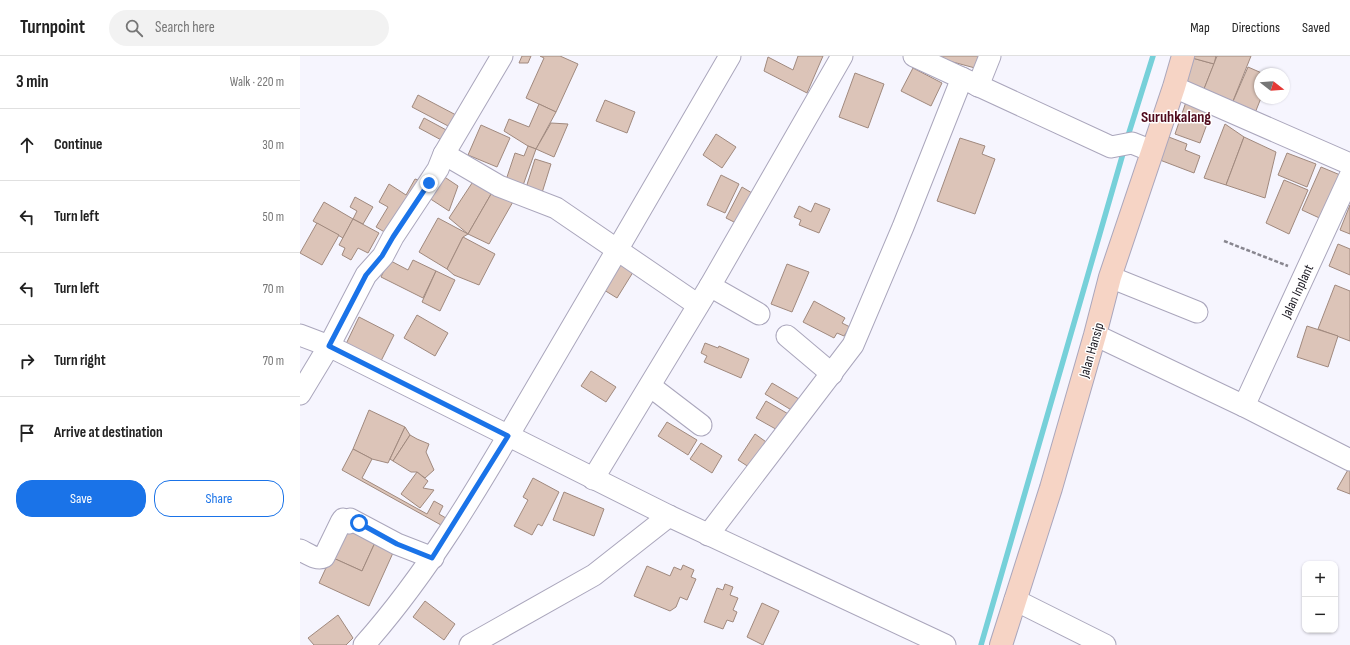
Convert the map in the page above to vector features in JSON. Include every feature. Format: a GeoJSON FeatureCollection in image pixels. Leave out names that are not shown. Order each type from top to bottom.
{"type":"FeatureCollection","features":[{"type":"Feature","properties":{"kind":"street"},"geometry":{"type":"LineString","coordinates":[[300,394],[329,346],[366,275],[382,256],[438,169],[444,154],[502,56]]}},
{"type":"Feature","properties":{"kind":"street"},"geometry":{"type":"LineString","coordinates":[[364,645],[376,632],[432,558],[508,436],[730,56]]}},
{"type":"Feature","properties":{"kind":"street"},"geometry":{"type":"LineString","coordinates":[[593,479],[710,286],[842,56]]}},
{"type":"Feature","properties":{"kind":"street"},"geometry":{"type":"LineString","coordinates":[[914,56],[1111,146],[1142,147]]}},
{"type":"Feature","properties":{"kind":"street"},"geometry":{"type":"LineString","coordinates":[[708,534],[853,345],[903,227],[970,82],[990,56]]}},
{"type":"Feature","properties":{"kind":"street","name":"Jalan Hansip"},"geometry":{"type":"LineString","coordinates":[[1001,645],[1096,334],[1142,147],[1174,87],[1183,56]]}},
{"type":"Feature","properties":{"kind":"street"},"geometry":{"type":"LineString","coordinates":[[1174,87],[1350,164]]}},
{"type":"Feature","properties":{"kind":"street"},"geometry":{"type":"LineString","coordinates":[[444,154],[499,186],[556,208],[698,306]]}},
{"type":"Feature","properties":{"kind":"street","name":"Jalan Inplant"},"geometry":{"type":"LineString","coordinates":[[1244,406],[1350,176]]}},
{"type":"Feature","properties":{"kind":"street"},"geometry":{"type":"LineString","coordinates":[[1110,277],[1197,312]]}},
{"type":"Feature","properties":{"kind":"street"},"geometry":{"type":"LineString","coordinates":[[710,286],[759,314]]}},
{"type":"Feature","properties":{"kind":"street"},"geometry":{"type":"LineString","coordinates":[[1096,334],[1244,406],[1347,452]]}},
{"type":"Feature","properties":{"kind":"street"},"geometry":{"type":"LineString","coordinates":[[300,335],[329,346],[669,516],[945,645]]}},
{"type":"Feature","properties":{"kind":"street"},"geometry":{"type":"LineString","coordinates":[[787,336],[832,374]]}},
{"type":"Feature","properties":{"kind":"street"},"geometry":{"type":"LineString","coordinates":[[650,386],[701,425]]}},
{"type":"Feature","properties":{"kind":"street"},"geometry":{"type":"LineString","coordinates":[[470,645],[594,575],[669,516]]}},
{"type":"Feature","properties":{"kind":"street"},"geometry":{"type":"LineString","coordinates":[[300,550],[318,559],[324,557],[343,519],[348,523],[350,519],[397,544],[432,558]]}},
{"type":"Feature","properties":{"kind":"street"},"geometry":{"type":"LineString","coordinates":[[1015,600],[1105,645]]}},
{"type":"Feature","properties":{"kind":"path"},"geometry":{"type":"LineString","coordinates":[[1224,241],[1306,273]]}},
{"type":"Feature","properties":{"kind":"building"},"geometry":{"type":"Polygon","coordinates":[[[522,56],[531,56],[528,63],[519,63],[522,56]]]}},
{"type":"Feature","properties":{"kind":"building"},"geometry":{"type":"Polygon","coordinates":[[[540,56],[560,56],[578,64],[556,112],[526,98],[544,58],[540,56]]]}},
{"type":"Feature","properties":{"kind":"building"},"geometry":{"type":"Polygon","coordinates":[[[798,56],[823,56],[807,93],[764,71],[768,57],[793,70],[798,56]]]}},
{"type":"Feature","properties":{"kind":"building"},"geometry":{"type":"Polygon","coordinates":[[[939,56],[980,56],[975,68],[938,58],[939,56]]]}},
{"type":"Feature","properties":{"kind":"building"},"geometry":{"type":"Polygon","coordinates":[[[1185,56],[1214,64],[1200,99],[1174,87],[1185,56]]]}},
{"type":"Feature","properties":{"kind":"building"},"geometry":{"type":"Polygon","coordinates":[[[1185,56],[1216,56],[1214,64],[1185,56]]]}},
{"type":"Feature","properties":{"kind":"building"},"geometry":{"type":"Polygon","coordinates":[[[1217,56],[1251,56],[1231,106],[1200,99],[1217,56]]]}},
{"type":"Feature","properties":{"kind":"building"},"geometry":{"type":"Polygon","coordinates":[[[1248,67],[1254,70],[1254,104],[1259,104],[1255,113],[1231,106],[1248,67]]]}},
{"type":"Feature","properties":{"kind":"building"},"geometry":{"type":"Polygon","coordinates":[[[913,68],[942,83],[931,106],[901,91],[913,68]]]}},
{"type":"Feature","properties":{"kind":"building"},"geometry":{"type":"Polygon","coordinates":[[[855,73],[884,84],[868,128],[839,117],[855,73]]]}},
{"type":"Feature","properties":{"kind":"building"},"geometry":{"type":"Polygon","coordinates":[[[418,95],[456,115],[450,127],[412,107],[418,95]]]}},
{"type":"Feature","properties":{"kind":"building"},"geometry":{"type":"Polygon","coordinates":[[[1187,99],[1213,108],[1200,143],[1175,134],[1187,99]]]}},
{"type":"Feature","properties":{"kind":"building"},"geometry":{"type":"Polygon","coordinates":[[[605,100],[635,112],[627,133],[596,121],[605,100]]]}},
{"type":"Feature","properties":{"kind":"building"},"geometry":{"type":"Polygon","coordinates":[[[539,104],[556,112],[536,149],[528,146],[504,131],[509,119],[529,127],[539,104]]]}},
{"type":"Feature","properties":{"kind":"building"},"geometry":{"type":"Polygon","coordinates":[[[424,118],[450,132],[445,142],[419,128],[424,118]]]}},
{"type":"Feature","properties":{"kind":"building"},"geometry":{"type":"Polygon","coordinates":[[[551,123],[568,124],[554,157],[536,149],[551,123]]]}},
{"type":"Feature","properties":{"kind":"building"},"geometry":{"type":"Polygon","coordinates":[[[1225,124],[1244,137],[1226,185],[1204,178],[1225,124]]]}},
{"type":"Feature","properties":{"kind":"building"},"geometry":{"type":"Polygon","coordinates":[[[481,125],[510,138],[497,167],[468,155],[481,125]]]}},
{"type":"Feature","properties":{"kind":"building"},"geometry":{"type":"Polygon","coordinates":[[[716,134],[736,147],[722,168],[703,155],[716,134]]]}},
{"type":"Feature","properties":{"kind":"building"},"geometry":{"type":"Polygon","coordinates":[[[1161,134],[1187,144],[1185,150],[1200,156],[1194,173],[1152,157],[1161,134]]]}},
{"type":"Feature","properties":{"kind":"building"},"geometry":{"type":"Polygon","coordinates":[[[1244,137],[1276,152],[1265,198],[1226,185],[1244,137]]]}},
{"type":"Feature","properties":{"kind":"building"},"geometry":{"type":"Polygon","coordinates":[[[960,138],[985,146],[982,154],[995,159],[975,214],[937,201],[960,138]]]}},
{"type":"Feature","properties":{"kind":"building"},"geometry":{"type":"Polygon","coordinates":[[[528,146],[536,149],[521,191],[504,186],[515,153],[524,156],[528,146]]]}},
{"type":"Feature","properties":{"kind":"building"},"geometry":{"type":"Polygon","coordinates":[[[1287,153],[1316,164],[1307,187],[1278,175],[1287,153]]]}},
{"type":"Feature","properties":{"kind":"building"},"geometry":{"type":"Polygon","coordinates":[[[535,159],[551,164],[541,196],[525,191],[535,159]]]}},
{"type":"Feature","properties":{"kind":"building"},"geometry":{"type":"Polygon","coordinates":[[[1321,167],[1345,177],[1326,221],[1302,210],[1321,167]]]}},
{"type":"Feature","properties":{"kind":"building"},"geometry":{"type":"Polygon","coordinates":[[[478,174],[494,189],[468,234],[449,218],[478,174]]]}},
{"type":"Feature","properties":{"kind":"building"},"geometry":{"type":"Polygon","coordinates":[[[721,175],[739,184],[725,213],[707,205],[721,175]]]}},
{"type":"Feature","properties":{"kind":"building"},"geometry":{"type":"Polygon","coordinates":[[[443,176],[458,186],[449,211],[429,198],[443,176]]]}},
{"type":"Feature","properties":{"kind":"building"},"geometry":{"type":"Polygon","coordinates":[[[415,179],[429,183],[393,237],[376,227],[388,207],[379,202],[389,184],[406,195],[415,179]]]}},
{"type":"Feature","properties":{"kind":"building"},"geometry":{"type":"Polygon","coordinates":[[[1284,180],[1308,190],[1289,234],[1266,223],[1284,180]]]}},
{"type":"Feature","properties":{"kind":"building"},"geometry":{"type":"Polygon","coordinates":[[[742,187],[757,196],[742,226],[726,218],[742,187]]]}},
{"type":"Feature","properties":{"kind":"building"},"geometry":{"type":"Polygon","coordinates":[[[494,189],[514,200],[489,244],[468,234],[494,189]]]}},
{"type":"Feature","properties":{"kind":"building"},"geometry":{"type":"Polygon","coordinates":[[[355,197],[373,207],[363,224],[353,219],[357,211],[350,207],[355,197]]]}},
{"type":"Feature","properties":{"kind":"building"},"geometry":{"type":"Polygon","coordinates":[[[324,202],[353,219],[343,238],[313,221],[324,202]]]}},
{"type":"Feature","properties":{"kind":"building"},"geometry":{"type":"Polygon","coordinates":[[[815,203],[830,209],[819,233],[799,225],[801,220],[794,217],[799,206],[811,212],[815,203]]]}},
{"type":"Feature","properties":{"kind":"building"},"geometry":{"type":"Polygon","coordinates":[[[1350,205],[1350,234],[1340,230],[1350,205]]]}},
{"type":"Feature","properties":{"kind":"building"},"geometry":{"type":"Polygon","coordinates":[[[438,218],[468,234],[463,237],[447,269],[419,252],[438,218]]]}},
{"type":"Feature","properties":{"kind":"building"},"geometry":{"type":"Polygon","coordinates":[[[353,219],[379,233],[368,253],[358,248],[351,260],[342,255],[345,248],[339,245],[353,219]]]}},
{"type":"Feature","properties":{"kind":"building"},"geometry":{"type":"Polygon","coordinates":[[[317,223],[339,235],[322,265],[300,253],[317,223]]]}},
{"type":"Feature","properties":{"kind":"building"},"geometry":{"type":"Polygon","coordinates":[[[463,237],[495,254],[479,285],[454,275],[447,269],[463,237]]]}},
{"type":"Feature","properties":{"kind":"building"},"geometry":{"type":"Polygon","coordinates":[[[1338,244],[1350,249],[1350,275],[1329,266],[1338,244]]]}},
{"type":"Feature","properties":{"kind":"building"},"geometry":{"type":"Polygon","coordinates":[[[389,260],[408,270],[413,260],[436,271],[423,298],[381,277],[389,260]]]}},
{"type":"Feature","properties":{"kind":"building"},"geometry":{"type":"Polygon","coordinates":[[[622,261],[635,269],[617,298],[604,290],[622,261]]]}},
{"type":"Feature","properties":{"kind":"building"},"geometry":{"type":"Polygon","coordinates":[[[787,264],[809,272],[792,312],[771,304],[787,264]]]}},
{"type":"Feature","properties":{"kind":"building"},"geometry":{"type":"Polygon","coordinates":[[[436,271],[455,280],[440,311],[422,302],[436,271]]]}},
{"type":"Feature","properties":{"kind":"building"},"geometry":{"type":"Polygon","coordinates":[[[1335,285],[1350,291],[1350,341],[1318,329],[1335,285]]]}},
{"type":"Feature","properties":{"kind":"building"},"geometry":{"type":"Polygon","coordinates":[[[814,301],[845,318],[842,323],[850,327],[844,336],[837,333],[834,338],[803,322],[814,301]]]}},
{"type":"Feature","properties":{"kind":"building"},"geometry":{"type":"Polygon","coordinates":[[[417,315],[448,333],[435,356],[404,338],[417,315]]]}},
{"type":"Feature","properties":{"kind":"building"},"geometry":{"type":"Polygon","coordinates":[[[359,317],[394,335],[381,361],[346,344],[359,317]]]}},
{"type":"Feature","properties":{"kind":"building"},"geometry":{"type":"Polygon","coordinates":[[[1307,326],[1338,336],[1328,367],[1297,357],[1307,326]]]}},
{"type":"Feature","properties":{"kind":"building"},"geometry":{"type":"Polygon","coordinates":[[[705,343],[718,348],[719,346],[749,359],[741,378],[704,362],[707,356],[701,353],[705,343]]]}},
{"type":"Feature","properties":{"kind":"building"},"geometry":{"type":"Polygon","coordinates":[[[591,371],[616,387],[606,402],[581,386],[591,371]]]}},
{"type":"Feature","properties":{"kind":"building"},"geometry":{"type":"Polygon","coordinates":[[[772,383],[804,402],[793,411],[765,394],[772,383]]]}},
{"type":"Feature","properties":{"kind":"building"},"geometry":{"type":"Polygon","coordinates":[[[766,401],[790,415],[781,432],[756,418],[766,401]]]}},
{"type":"Feature","properties":{"kind":"building"},"geometry":{"type":"Polygon","coordinates":[[[369,410],[405,427],[388,463],[372,459],[353,449],[369,410]]]}},
{"type":"Feature","properties":{"kind":"building"},"geometry":{"type":"Polygon","coordinates":[[[667,422],[697,440],[688,455],[658,436],[667,422]]]}},
{"type":"Feature","properties":{"kind":"building"},"geometry":{"type":"Polygon","coordinates":[[[405,427],[410,435],[393,461],[390,459],[405,427]]]}},
{"type":"Feature","properties":{"kind":"building"},"geometry":{"type":"Polygon","coordinates":[[[755,434],[769,444],[752,469],[738,460],[755,434]]]}},
{"type":"Feature","properties":{"kind":"building"},"geometry":{"type":"Polygon","coordinates":[[[410,435],[429,444],[426,452],[434,470],[425,478],[417,472],[411,472],[393,461],[410,435]]]}},
{"type":"Feature","properties":{"kind":"building"},"geometry":{"type":"Polygon","coordinates":[[[701,443],[722,456],[712,473],[690,459],[701,443]]]}},
{"type":"Feature","properties":{"kind":"building"},"geometry":{"type":"Polygon","coordinates":[[[353,449],[372,459],[362,478],[427,514],[434,501],[443,506],[439,514],[451,521],[450,530],[342,470],[353,449]]]}},
{"type":"Feature","properties":{"kind":"building"},"geometry":{"type":"Polygon","coordinates":[[[1350,468],[1350,494],[1337,489],[1350,468]]]}},
{"type":"Feature","properties":{"kind":"building"},"geometry":{"type":"Polygon","coordinates":[[[417,472],[428,481],[423,488],[434,490],[420,508],[401,494],[417,472]]]}},
{"type":"Feature","properties":{"kind":"building"},"geometry":{"type":"Polygon","coordinates":[[[533,478],[559,492],[542,526],[538,524],[532,535],[514,526],[528,500],[523,497],[533,478]]]}},
{"type":"Feature","properties":{"kind":"building"},"geometry":{"type":"Polygon","coordinates":[[[564,492],[604,509],[594,536],[553,520],[564,492]]]}},
{"type":"Feature","properties":{"kind":"building"},"geometry":{"type":"Polygon","coordinates":[[[349,523],[378,536],[362,571],[331,557],[349,523]]]}},
{"type":"Feature","properties":{"kind":"building"},"geometry":{"type":"Polygon","coordinates":[[[378,536],[397,544],[369,606],[319,583],[331,557],[362,571],[378,536]]]}},
{"type":"Feature","properties":{"kind":"building"},"geometry":{"type":"Polygon","coordinates":[[[683,565],[694,570],[691,577],[696,579],[687,600],[680,597],[676,607],[670,611],[634,596],[647,566],[670,576],[674,567],[681,570],[683,565]]]}},
{"type":"Feature","properties":{"kind":"building"},"geometry":{"type":"Polygon","coordinates":[[[725,584],[733,587],[730,595],[738,598],[733,610],[737,612],[733,622],[727,620],[723,629],[704,622],[717,588],[723,590],[725,584]]]}},
{"type":"Feature","properties":{"kind":"building"},"geometry":{"type":"Polygon","coordinates":[[[425,601],[455,624],[444,640],[413,617],[425,601]]]}},
{"type":"Feature","properties":{"kind":"building"},"geometry":{"type":"Polygon","coordinates":[[[762,603],[779,611],[763,645],[747,637],[762,603]]]}},
{"type":"Feature","properties":{"kind":"building"},"geometry":{"type":"Polygon","coordinates":[[[338,615],[353,638],[346,645],[314,645],[308,638],[338,615]]]}},
{"type":"Feature","properties":{"kind":"waterway"},"geometry":{"type":"LineString","coordinates":[[1127,139],[1153,56]]}},
{"type":"Feature","properties":{"kind":"waterway"},"geometry":{"type":"LineString","coordinates":[[981,645],[1124,150]]}},
{"type":"Feature","properties":{"kind":"district","name":"Suruhkalang"},"geometry":{"type":"Point","coordinates":[1176,116]}},
{"type":"Feature","properties":{"kind":"route"},"geometry":{"type":"LineString","coordinates":[[359,523],[397,544],[432,558],[508,436],[329,346],[366,275],[382,256],[429,183]]}}]}
